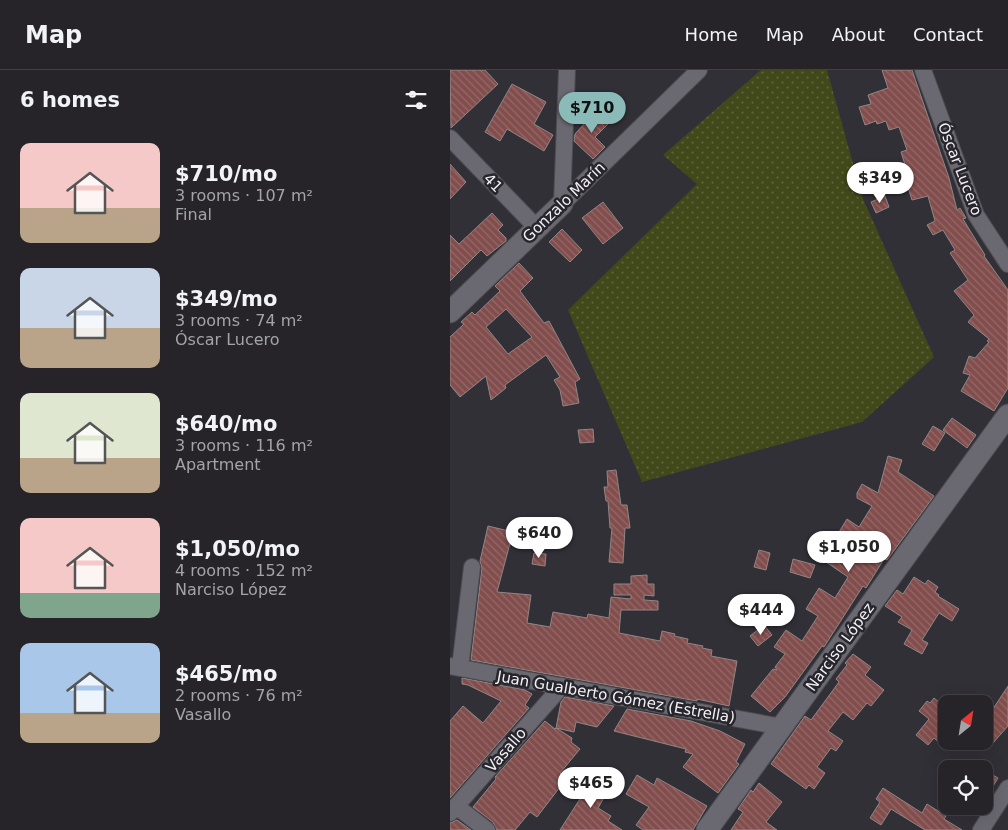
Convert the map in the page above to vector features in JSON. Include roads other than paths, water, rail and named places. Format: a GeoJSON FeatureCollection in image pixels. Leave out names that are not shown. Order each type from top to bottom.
{"type":"FeatureCollection","features":[{"type":"Feature","properties":{"kind":"street"},"geometry":{"type":"LineString","coordinates":[[562,204],[567,70]]}},
{"type":"Feature","properties":{"kind":"street","name":"Gonzalo Marín"},"geometry":{"type":"LineString","coordinates":[[450,312],[700,70]]}},
{"type":"Feature","properties":{"kind":"street","name":"Óscar Lucero"},"geometry":{"type":"LineString","coordinates":[[922,70],[976,216],[1008,264]]}},
{"type":"Feature","properties":{"kind":"street","name":"41"},"geometry":{"type":"LineString","coordinates":[[451,142],[537,228]]}},
{"type":"Feature","properties":{"kind":"street","name":"Narciso López"},"geometry":{"type":"LineString","coordinates":[[707,830],[1008,415]]}},
{"type":"Feature","properties":{"kind":"street"},"geometry":{"type":"LineString","coordinates":[[455,667],[472,567]]}},
{"type":"Feature","properties":{"kind":"street","name":"Juan Gualberto Gómez (Estrella)"},"geometry":{"type":"LineString","coordinates":[[455,667],[782,727]]}},
{"type":"Feature","properties":{"kind":"street","name":"Vasallo"},"geometry":{"type":"LineString","coordinates":[[453,810],[562,686]]}},
{"type":"Feature","properties":{"kind":"street"},"geometry":{"type":"LineString","coordinates":[[981,830],[1008,788]]}},
{"type":"Feature","properties":{"kind":"street"},"geometry":{"type":"LineString","coordinates":[[453,810],[487,830]]}}]}
